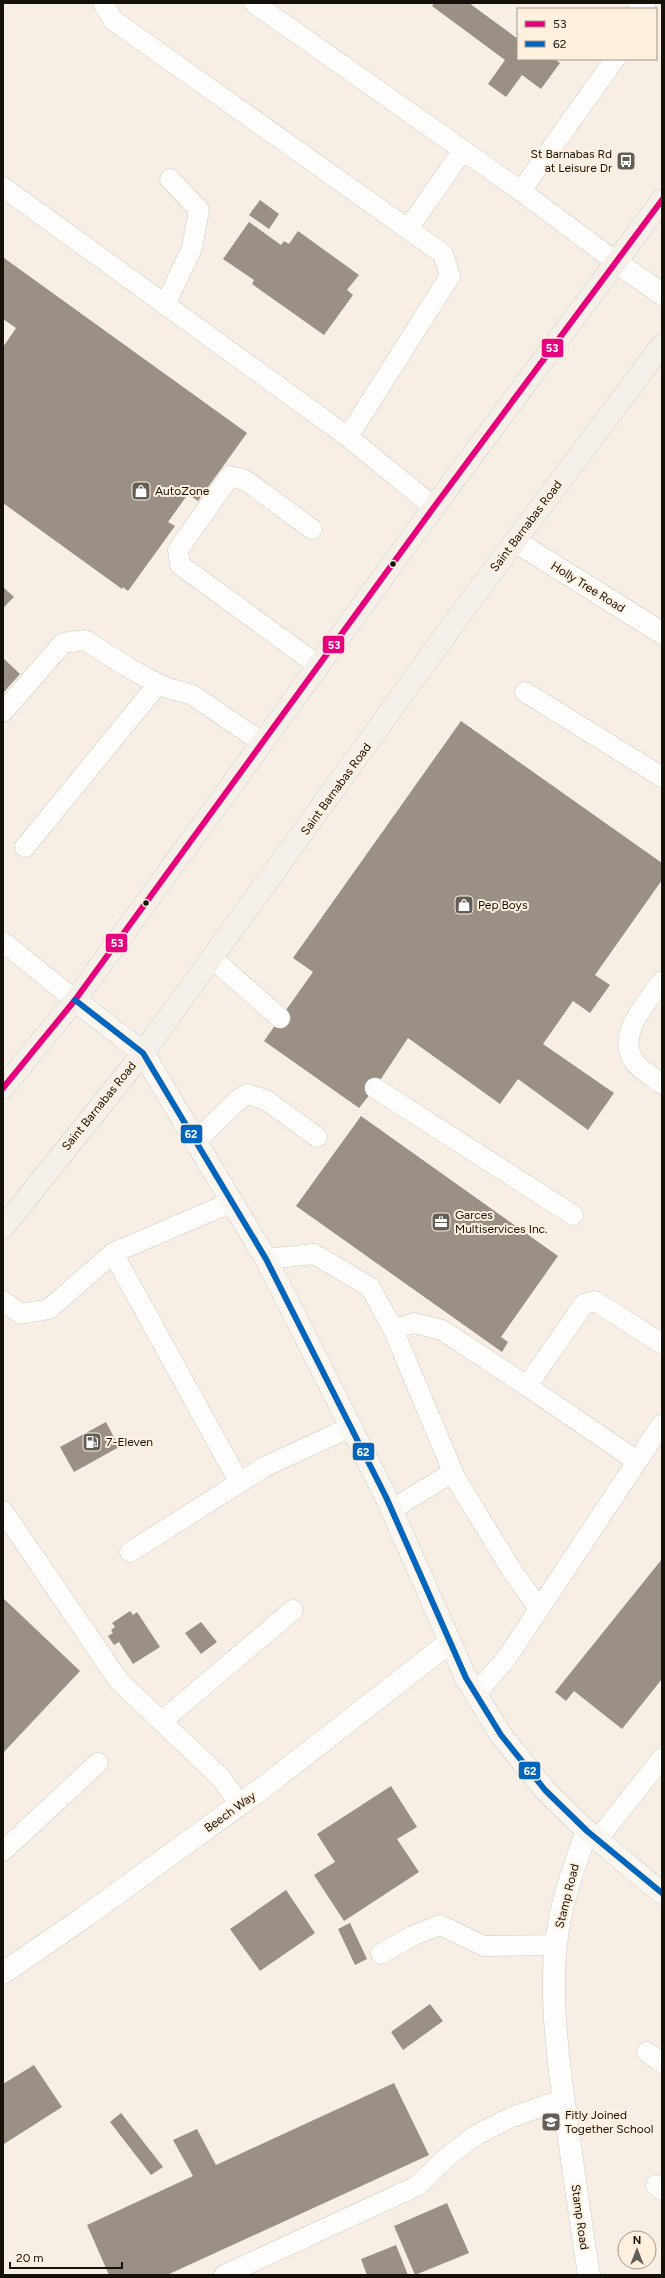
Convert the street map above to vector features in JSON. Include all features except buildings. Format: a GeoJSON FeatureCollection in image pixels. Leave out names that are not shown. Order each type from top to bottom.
{"type":"FeatureCollection","features":[{"type":"Feature","properties":{"kind":"main road"},"geometry":{"type":"LineString","coordinates":[[3,1088],[75,1000],[434,507],[662,200]]}},
{"type":"Feature","properties":{"kind":"main road","name":"Saint Barnabas Road"},"geometry":{"type":"LineString","coordinates":[[3,1228],[143,1053],[515,541],[662,345]]}},
{"type":"Feature","properties":{"kind":"street"},"geometry":{"type":"LineString","coordinates":[[616,262],[662,294]]}},
{"type":"Feature","properties":{"kind":"street","name":"Holly Tree Road"},"geometry":{"type":"LineString","coordinates":[[515,541],[662,633]]}},
{"type":"Feature","properties":{"kind":"street"},"geometry":{"type":"LineString","coordinates":[[75,1000],[143,1053],[266,1259],[391,1510],[466,1678],[501,1735],[544,1790],[592,1836],[662,1893]]}},
{"type":"Feature","properties":{"kind":"street","name":"Beech Way"},"geometry":{"type":"LineString","coordinates":[[3,1973],[86,1916],[240,1804],[450,1642]]}},
{"type":"Feature","properties":{"kind":"street","name":"Stamp Road"},"geometry":{"type":"LineString","coordinates":[[589,2275],[557,2046],[556,1945],[571,1873],[592,1836]]}},
{"type":"Feature","properties":{"kind":"lane"},"geometry":{"type":"LineString","coordinates":[[103,3],[113,20],[443,254],[450,276],[348,437]]}},
{"type":"Feature","properties":{"kind":"lane"},"geometry":{"type":"LineString","coordinates":[[254,3],[521,191],[616,262]]}},
{"type":"Feature","properties":{"kind":"lane"},"geometry":{"type":"LineString","coordinates":[[521,191],[614,60]]}},
{"type":"Feature","properties":{"kind":"lane"},"geometry":{"type":"LineString","coordinates":[[408,230],[463,150]]}},
{"type":"Feature","properties":{"kind":"lane"},"geometry":{"type":"LineString","coordinates":[[166,305],[192,248],[199,210],[170,179]]}},
{"type":"Feature","properties":{"kind":"lane"},"geometry":{"type":"LineString","coordinates":[[3,187],[348,437],[434,507]]}},
{"type":"Feature","properties":{"kind":"lane"},"geometry":{"type":"LineString","coordinates":[[312,529],[245,480],[230,476],[178,550],[180,565],[319,666]]}},
{"type":"Feature","properties":{"kind":"lane"},"geometry":{"type":"LineString","coordinates":[[3,712],[63,642],[85,640],[127,667],[158,684],[170,689],[191,694],[263,743]]}},
{"type":"Feature","properties":{"kind":"lane"},"geometry":{"type":"LineString","coordinates":[[25,847],[158,684]]}},
{"type":"Feature","properties":{"kind":"lane"},"geometry":{"type":"LineString","coordinates":[[525,692],[662,777]]}},
{"type":"Feature","properties":{"kind":"lane"},"geometry":{"type":"LineString","coordinates":[[3,942],[75,1000]]}},
{"type":"Feature","properties":{"kind":"lane"},"geometry":{"type":"LineString","coordinates":[[212,958],[280,1018]]}},
{"type":"Feature","properties":{"kind":"lane"},"geometry":{"type":"LineString","coordinates":[[662,981],[630,1028],[628,1044],[634,1061],[662,1084]]}},
{"type":"Feature","properties":{"kind":"lane"},"geometry":{"type":"LineString","coordinates":[[375,1088],[573,1215]]}},
{"type":"Feature","properties":{"kind":"lane"},"geometry":{"type":"LineString","coordinates":[[196,1141],[239,1099],[248,1094],[266,1100],[317,1137]]}},
{"type":"Feature","properties":{"kind":"lane"},"geometry":{"type":"LineString","coordinates":[[3,1300],[22,1314],[49,1309],[113,1253],[232,1202]]}},
{"type":"Feature","properties":{"kind":"lane"},"geometry":{"type":"LineString","coordinates":[[113,1253],[239,1482]]}},
{"type":"Feature","properties":{"kind":"lane"},"geometry":{"type":"LineString","coordinates":[[266,1259],[314,1254],[370,1287],[393,1329],[453,1472],[511,1569],[539,1609]]}},
{"type":"Feature","properties":{"kind":"lane"},"geometry":{"type":"LineString","coordinates":[[526,1386],[584,1304],[595,1301],[662,1344]]}},
{"type":"Feature","properties":{"kind":"lane"},"geometry":{"type":"LineString","coordinates":[[393,1329],[414,1323],[442,1330],[637,1461]]}},
{"type":"Feature","properties":{"kind":"lane"},"geometry":{"type":"LineString","coordinates":[[475,1694],[506,1659],[662,1424]]}},
{"type":"Feature","properties":{"kind":"lane"},"geometry":{"type":"LineString","coordinates":[[130,1552],[264,1467],[351,1427]]}},
{"type":"Feature","properties":{"kind":"lane"},"geometry":{"type":"LineString","coordinates":[[391,1510],[453,1472]]}},
{"type":"Feature","properties":{"kind":"lane"},"geometry":{"type":"LineString","coordinates":[[3,1510],[119,1681],[220,1776],[240,1804]]}},
{"type":"Feature","properties":{"kind":"lane"},"geometry":{"type":"LineString","coordinates":[[162,1721],[293,1610]]}},
{"type":"Feature","properties":{"kind":"lane"},"geometry":{"type":"LineString","coordinates":[[592,1836],[662,1758]]}},
{"type":"Feature","properties":{"kind":"lane"},"geometry":{"type":"LineString","coordinates":[[3,1851],[98,1763]]}},
{"type":"Feature","properties":{"kind":"lane"},"geometry":{"type":"LineString","coordinates":[[381,1954],[412,1936],[440,1925],[484,1946],[556,1945]]}},
{"type":"Feature","properties":{"kind":"lane"},"geometry":{"type":"LineString","coordinates":[[224,2275],[417,2186],[447,2157],[476,2135],[512,2117],[564,2099]]}},
{"type":"Feature","properties":{"kind":"transit line","name":"53"},"geometry":{"type":"LineString","coordinates":[[3,1088],[75,1000],[434,507],[662,200]]}},
{"type":"Feature","properties":{"kind":"transit line","name":"62"},"geometry":{"type":"LineString","coordinates":[[75,1000],[143,1053],[266,1259],[386,1497],[466,1678],[501,1735],[545,1790],[587,1831],[662,1893]]}},
{"type":"Feature","properties":{"kind":"place","name":"St Barnabas Rd at Leisure Dr"},"geometry":{"type":"Point","coordinates":[626,161]}},
{"type":"Feature","properties":{"kind":"place","name":"AutoZone"},"geometry":{"type":"Point","coordinates":[141,491]}},
{"type":"Feature","properties":{"kind":"place","name":"Pep Boys"},"geometry":{"type":"Point","coordinates":[464,905]}},
{"type":"Feature","properties":{"kind":"place","name":"Garces Multiservices Inc."},"geometry":{"type":"Point","coordinates":[441,1222]}},
{"type":"Feature","properties":{"kind":"place","name":"7-Eleven"},"geometry":{"type":"Point","coordinates":[92,1442]}},
{"type":"Feature","properties":{"kind":"place","name":"Fitly Joined Together School"},"geometry":{"type":"Point","coordinates":[551,2122]}}]}
